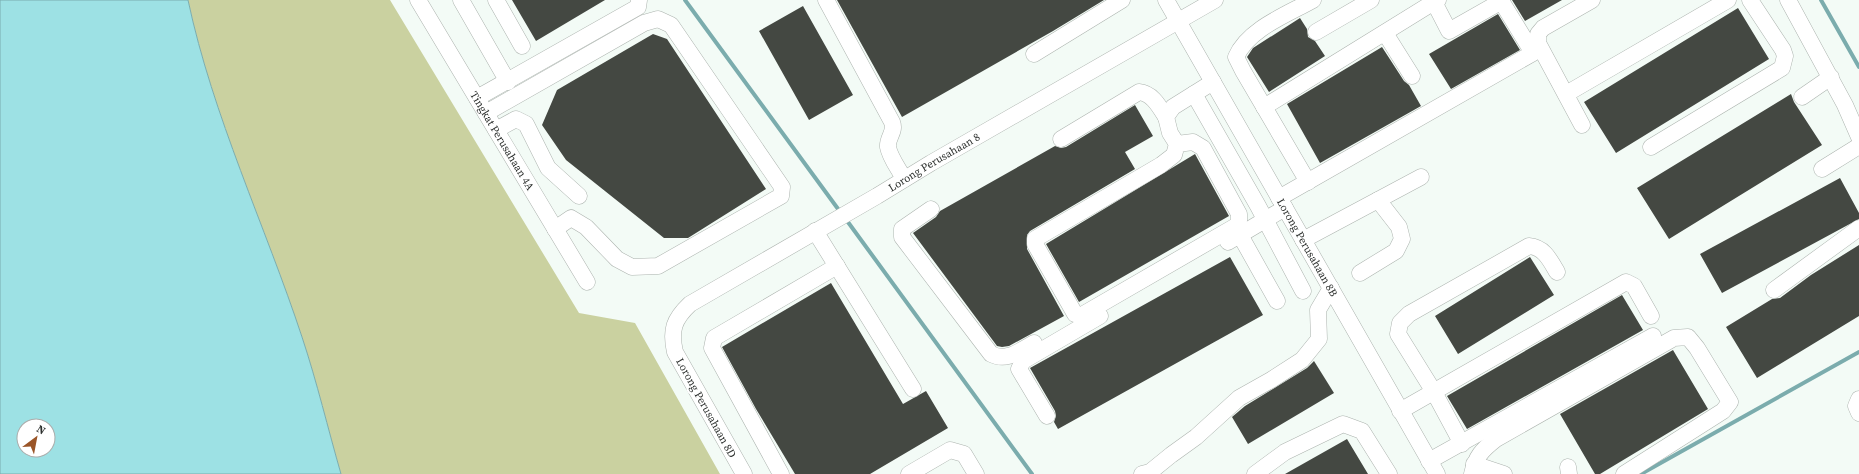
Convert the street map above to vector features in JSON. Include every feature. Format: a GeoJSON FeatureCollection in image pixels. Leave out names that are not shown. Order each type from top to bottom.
{"type":"FeatureCollection","features":[{"type":"Feature","properties":{"kind":"street","name":"Tingkat Perusahaan 4A"},"geometry":{"type":"LineString","coordinates":[[418,0],[587,282]]}},
{"type":"Feature","properties":{"kind":"street"},"geometry":{"type":"LineString","coordinates":[[461,0],[508,82]]}},
{"type":"Feature","properties":{"kind":"street"},"geometry":{"type":"LineString","coordinates":[[496,0],[522,46]]}},
{"type":"Feature","properties":{"kind":"street"},"geometry":{"type":"LineString","coordinates":[[477,98],[508,82],[638,7],[639,0]]}},
{"type":"Feature","properties":{"kind":"street"},"geometry":{"type":"LineString","coordinates":[[826,0],[892,122],[893,132],[888,142],[888,148],[904,179]]}},
{"type":"Feature","properties":{"kind":"street"},"geometry":{"type":"LineString","coordinates":[[1034,54],[1122,0]]}},
{"type":"Feature","properties":{"kind":"street","name":"Lorong Perusahaan 8B"},"geometry":{"type":"LineString","coordinates":[[1166,0],[1433,468]]}},
{"type":"Feature","properties":{"kind":"street","name":"Lorong Perusahaan 8"},"geometry":{"type":"LineString","coordinates":[[672,340],[674,326],[680,314],[690,304],[1215,0]]}},
{"type":"Feature","properties":{"kind":"street"},"geometry":{"type":"LineString","coordinates":[[1308,182],[1236,57],[1240,47],[1253,34],[1313,0]]}},
{"type":"Feature","properties":{"kind":"street"},"geometry":{"type":"LineString","coordinates":[[1316,32],[1371,0]]}},
{"type":"Feature","properties":{"kind":"street"},"geometry":{"type":"LineString","coordinates":[[1582,125],[1538,44],[1538,34],[1543,28],[1592,0]]}},
{"type":"Feature","properties":{"kind":"street"},"geometry":{"type":"LineString","coordinates":[[1566,94],[1728,0]]}},
{"type":"Feature","properties":{"kind":"street"},"geometry":{"type":"LineString","coordinates":[[1651,147],[1782,68],[1785,56],[1783,50],[1750,0]]}},
{"type":"Feature","properties":{"kind":"street"},"geometry":{"type":"LineString","coordinates":[[1788,0],[1831,78],[1859,137]]}},
{"type":"Feature","properties":{"kind":"street"},"geometry":{"type":"LineString","coordinates":[[1047,416],[1019,369],[1023,361],[1265,220],[1282,203],[1308,182],[1533,53],[1503,4],[1500,2],[1449,31],[1436,1],[1264,107]]}},
{"type":"Feature","properties":{"kind":"street"},"geometry":{"type":"LineString","coordinates":[[486,113],[644,24],[658,19],[670,25],[782,187],[781,196],[658,266],[632,267],[617,259],[586,227],[571,218],[555,229]]}},
{"type":"Feature","properties":{"kind":"street"},"geometry":{"type":"LineString","coordinates":[[1385,33],[1412,76]]}},
{"type":"Feature","properties":{"kind":"street"},"geometry":{"type":"LineString","coordinates":[[1802,97],[1831,78]]}},
{"type":"Feature","properties":{"kind":"street"},"geometry":{"type":"LineString","coordinates":[[1166,117],[1173,107],[1213,82]]}},
{"type":"Feature","properties":{"kind":"street"},"geometry":{"type":"LineString","coordinates":[[1061,139],[1139,92],[1146,93],[1152,98],[1166,117],[1170,132],[1177,144],[1174,155],[1161,165],[1035,239],[1035,244],[1071,310],[1075,314],[1082,316]]}},
{"type":"Feature","properties":{"kind":"street"},"geometry":{"type":"LineString","coordinates":[[1194,94],[1303,291]]}},
{"type":"Feature","properties":{"kind":"street"},"geometry":{"type":"LineString","coordinates":[[496,130],[516,119],[526,124],[548,168],[579,196]]}},
{"type":"Feature","properties":{"kind":"street"},"geometry":{"type":"LineString","coordinates":[[931,209],[902,229],[902,237],[991,354],[999,358],[1010,357],[1236,226],[1239,221],[1239,214],[1203,148],[1193,142],[1177,144]]}},
{"type":"Feature","properties":{"kind":"street"},"geometry":{"type":"LineString","coordinates":[[1822,170],[1859,146]]}},
{"type":"Feature","properties":{"kind":"street"},"geometry":{"type":"LineString","coordinates":[[1303,240],[1421,177]]}},
{"type":"Feature","properties":{"kind":"street"},"geometry":{"type":"LineString","coordinates":[[1360,273],[1396,251],[1402,239],[1399,227],[1378,200]]}},
{"type":"Feature","properties":{"kind":"street"},"geometry":{"type":"LineString","coordinates":[[821,227],[837,266],[913,389]]}},
{"type":"Feature","properties":{"kind":"street"},"geometry":{"type":"LineString","coordinates":[[1774,290],[1859,228]]}},
{"type":"Feature","properties":{"kind":"street"},"geometry":{"type":"LineString","coordinates":[[1240,235],[1277,301]]}},
{"type":"Feature","properties":{"kind":"street"},"geometry":{"type":"LineString","coordinates":[[1462,444],[1434,392],[1398,334],[1400,323],[1409,314],[1529,246],[1537,246],[1547,256],[1557,272]]}},
{"type":"Feature","properties":{"kind":"street"},"geometry":{"type":"LineString","coordinates":[[775,472],[712,348],[714,338],[837,266]]}},
{"type":"Feature","properties":{"kind":"street"},"geometry":{"type":"LineString","coordinates":[[1400,411],[1626,282],[1634,286],[1651,316]]}},
{"type":"Feature","properties":{"kind":"street"},"geometry":{"type":"LineString","coordinates":[[1142,474],[1150,472],[1196,437],[1239,398],[1302,360],[1319,339],[1318,310],[1331,288]]}},
{"type":"Feature","properties":{"kind":"street"},"geometry":{"type":"LineString","coordinates":[[1433,468],[1462,444],[1653,336]]}},
{"type":"Feature","properties":{"kind":"street"},"geometry":{"type":"LineString","coordinates":[[1504,474],[1473,469],[1481,451],[1496,439],[1674,338],[1688,337],[1697,348],[1730,402],[1723,411],[1624,474]]}},
{"type":"Feature","properties":{"kind":"street","name":"Lorong Perusahaan 8D"},"geometry":{"type":"LineString","coordinates":[[672,340],[675,352],[744,474]]}},
{"type":"Feature","properties":{"kind":"street"},"geometry":{"type":"LineString","coordinates":[[1859,399],[1856,406],[1859,413]]}},
{"type":"Feature","properties":{"kind":"street"},"geometry":{"type":"LineString","coordinates":[[1256,474],[1285,452],[1343,424],[1362,431],[1389,474]]}},
{"type":"Feature","properties":{"kind":"street"},"geometry":{"type":"LineString","coordinates":[[908,474],[950,450],[964,454],[976,474]]}},
{"type":"Feature","properties":{"kind":"green space"},"geometry":{"type":"Polygon","coordinates":[[[188,0],[390,0],[579,313],[635,323],[720,474],[341,474],[318,388],[302,337],[288,295],[225,129],[211,86],[188,0]]]}},
{"type":"Feature","properties":{"kind":"water"},"geometry":{"type":"Polygon","coordinates":[[[0,0],[188,0],[211,86],[225,129],[288,295],[302,337],[318,388],[341,474],[0,474],[0,0]]]}},
{"type":"Feature","properties":{"kind":"building"},"geometry":{"type":"Polygon","coordinates":[[[512,0],[605,0],[536,41],[512,0]]]}},
{"type":"Feature","properties":{"kind":"building"},"geometry":{"type":"Polygon","coordinates":[[[837,0],[1104,0],[1053,31],[902,117],[837,0]]]}},
{"type":"Feature","properties":{"kind":"building"},"geometry":{"type":"Polygon","coordinates":[[[1512,0],[1562,0],[1525,21],[1512,0]]]}},
{"type":"Feature","properties":{"kind":"building"},"geometry":{"type":"Polygon","coordinates":[[[803,6],[853,95],[809,120],[759,31],[803,6]]]}},
{"type":"Feature","properties":{"kind":"building"},"geometry":{"type":"Polygon","coordinates":[[[1738,8],[1769,59],[1616,153],[1584,102],[1738,8]]]}},
{"type":"Feature","properties":{"kind":"building"},"geometry":{"type":"Polygon","coordinates":[[[1498,14],[1520,50],[1451,89],[1429,54],[1498,14]]]}},
{"type":"Feature","properties":{"kind":"building"},"geometry":{"type":"Polygon","coordinates":[[[1300,18],[1307,29],[1308,37],[1315,41],[1325,56],[1269,92],[1247,57],[1253,48],[1300,18]]]}},
{"type":"Feature","properties":{"kind":"building"},"geometry":{"type":"Polygon","coordinates":[[[653,34],[667,39],[766,189],[688,238],[664,238],[566,160],[542,125],[557,90],[653,34]]]}},
{"type":"Feature","properties":{"kind":"building"},"geometry":{"type":"Polygon","coordinates":[[[1382,47],[1404,81],[1409,85],[1421,106],[1320,163],[1287,104],[1382,47]]]}},
{"type":"Feature","properties":{"kind":"building"},"geometry":{"type":"Polygon","coordinates":[[[1791,94],[1794,102],[1822,145],[1669,239],[1637,188],[1791,94]]]}},
{"type":"Feature","properties":{"kind":"building"},"geometry":{"type":"Polygon","coordinates":[[[1135,105],[1153,136],[1125,152],[1135,169],[1030,231],[1027,235],[1027,249],[1064,316],[1009,346],[997,346],[913,233],[936,217],[940,211],[1055,146],[1061,148],[1066,147],[1135,105]]]}},
{"type":"Feature","properties":{"kind":"building"},"geometry":{"type":"Polygon","coordinates":[[[1195,154],[1229,216],[1079,302],[1046,244],[1195,154]]]}},
{"type":"Feature","properties":{"kind":"building"},"geometry":{"type":"Polygon","coordinates":[[[1840,178],[1859,213],[1859,219],[1722,293],[1700,254],[1840,178]]]}},
{"type":"Feature","properties":{"kind":"building"},"geometry":{"type":"Polygon","coordinates":[[[1859,245],[1859,316],[1757,378],[1726,327],[1772,299],[1780,298],[1811,275],[1859,245]]]}},
{"type":"Feature","properties":{"kind":"building"},"geometry":{"type":"Polygon","coordinates":[[[1230,257],[1263,315],[1058,429],[1054,422],[1056,416],[1055,411],[1030,368],[1230,257]]]}},
{"type":"Feature","properties":{"kind":"building"},"geometry":{"type":"Polygon","coordinates":[[[1530,257],[1554,295],[1458,354],[1435,316],[1530,257]]]}},
{"type":"Feature","properties":{"kind":"building"},"geometry":{"type":"Polygon","coordinates":[[[831,283],[903,404],[926,391],[948,428],[870,474],[795,474],[756,409],[722,347],[831,283]]]}},
{"type":"Feature","properties":{"kind":"building"},"geometry":{"type":"Polygon","coordinates":[[[1622,295],[1643,330],[1467,429],[1447,396],[1622,295]]]}},
{"type":"Feature","properties":{"kind":"building"},"geometry":{"type":"Polygon","coordinates":[[[1673,350],[1708,409],[1600,474],[1595,474],[1560,414],[1673,350]]]}},
{"type":"Feature","properties":{"kind":"building"},"geometry":{"type":"Polygon","coordinates":[[[1314,361],[1334,393],[1248,444],[1232,417],[1245,406],[1307,368],[1314,361]]]}},
{"type":"Feature","properties":{"kind":"building"},"geometry":{"type":"Polygon","coordinates":[[[1347,439],[1368,474],[1285,474],[1347,439]]]}},
{"type":"Feature","properties":{"kind":"waterway"},"geometry":{"type":"LineString","coordinates":[[685,0],[841,213]]}},
{"type":"Feature","properties":{"kind":"waterway"},"geometry":{"type":"LineString","coordinates":[[1821,0],[1859,67]]}},
{"type":"Feature","properties":{"kind":"waterway"},"geometry":{"type":"LineString","coordinates":[[845,218],[1032,474]]}},
{"type":"Feature","properties":{"kind":"waterway"},"geometry":{"type":"LineString","coordinates":[[1641,474],[1859,352]]}}]}
